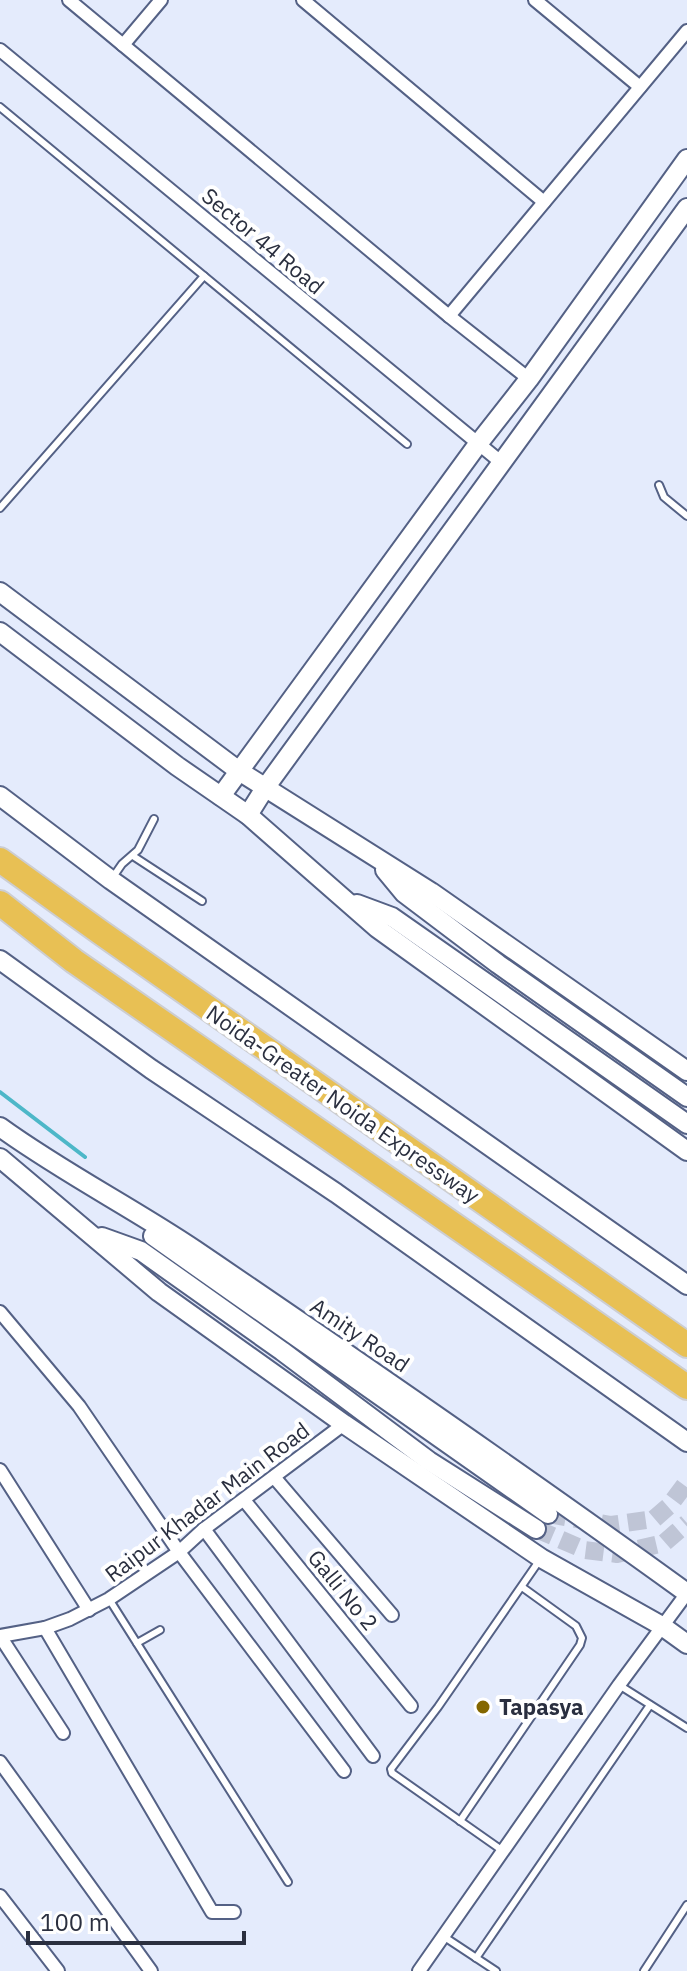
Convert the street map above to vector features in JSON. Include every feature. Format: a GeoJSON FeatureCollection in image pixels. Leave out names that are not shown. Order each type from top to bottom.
{"type":"FeatureCollection","features":[{"type":"Feature","properties":{"kind":"highway","name":"Noida-Greater Noida Expressway"},"geometry":{"type":"LineString","coordinates":[[0,860],[687,1345]]}},
{"type":"Feature","properties":{"kind":"highway","name":"Noida-Greater Noida Expressway"},"geometry":{"type":"LineString","coordinates":[[0,903],[74,961],[687,1387]]}},
{"type":"Feature","properties":{"kind":"street"},"geometry":{"type":"LineString","coordinates":[[69,0],[529,379]]}},
{"type":"Feature","properties":{"kind":"street"},"geometry":{"type":"LineString","coordinates":[[123,45],[161,0]]}},
{"type":"Feature","properties":{"kind":"street"},"geometry":{"type":"LineString","coordinates":[[303,0],[544,202]]}},
{"type":"Feature","properties":{"kind":"street"},"geometry":{"type":"LineString","coordinates":[[535,0],[640,87]]}},
{"type":"Feature","properties":{"kind":"street"},"geometry":{"type":"LineString","coordinates":[[449,316],[687,31]]}},
{"type":"Feature","properties":{"kind":"street","name":"Sector 44 Road"},"geometry":{"type":"LineString","coordinates":[[0,50],[502,463]]}},
{"type":"Feature","properties":{"kind":"street"},"geometry":{"type":"LineString","coordinates":[[221,796],[687,159]]}},
{"type":"Feature","properties":{"kind":"street"},"geometry":{"type":"LineString","coordinates":[[248,815],[687,208]]}},
{"type":"Feature","properties":{"kind":"street"},"geometry":{"type":"LineString","coordinates":[[0,592],[239,771],[431,892],[687,1071]]}},
{"type":"Feature","properties":{"kind":"street"},"geometry":{"type":"LineString","coordinates":[[0,632],[177,766],[248,815],[377,928],[687,1151]]}},
{"type":"Feature","properties":{"kind":"street"},"geometry":{"type":"LineString","coordinates":[[0,796],[111,880],[687,1285]]}},
{"type":"Feature","properties":{"kind":"street"},"geometry":{"type":"LineString","coordinates":[[376,858],[404,893],[498,964],[687,1097]]}},
{"type":"Feature","properties":{"kind":"street"},"geometry":{"type":"LineString","coordinates":[[345,899],[392,917],[687,1124]]}},
{"type":"Feature","properties":{"kind":"street"},"geometry":{"type":"LineString","coordinates":[[0,960],[151,1069],[336,1193],[687,1442]]}},
{"type":"Feature","properties":{"kind":"street","name":"Amity Road"},"geometry":{"type":"LineString","coordinates":[[0,1127],[46,1159],[191,1247],[505,1462],[687,1593]]}},
{"type":"Feature","properties":{"kind":"street"},"geometry":{"type":"LineString","coordinates":[[0,1158],[159,1292],[344,1424],[541,1558],[662,1626],[687,1644]]}},
{"type":"Feature","properties":{"kind":"street"},"geometry":{"type":"LineString","coordinates":[[90,1233],[141,1251],[429,1461],[542,1522],[157,1240],[126,1207]]}},
{"type":"Feature","properties":{"kind":"street"},"geometry":{"type":"LineString","coordinates":[[0,1312],[79,1406],[179,1552],[344,1771]]}},
{"type":"Feature","properties":{"kind":"street","name":"Raipur Khadar Main Road"},"geometry":{"type":"LineString","coordinates":[[0,1636],[45,1628],[109,1599],[179,1552],[204,1529],[344,1424]]}},
{"type":"Feature","properties":{"kind":"street"},"geometry":{"type":"LineString","coordinates":[[0,1470],[89,1610]]}},
{"type":"Feature","properties":{"kind":"street"},"geometry":{"type":"LineString","coordinates":[[274,1477],[392,1615]]}},
{"type":"Feature","properties":{"kind":"street","name":"Galli No 2"},"geometry":{"type":"LineString","coordinates":[[244,1500],[411,1706]]}},
{"type":"Feature","properties":{"kind":"street"},"geometry":{"type":"LineString","coordinates":[[204,1529],[373,1756]]}},
{"type":"Feature","properties":{"kind":"street"},"geometry":{"type":"LineString","coordinates":[[419,1971],[687,1593]]}},
{"type":"Feature","properties":{"kind":"street"},"geometry":{"type":"LineString","coordinates":[[45,1628],[212,1912],[234,1912]]}},
{"type":"Feature","properties":{"kind":"street"},"geometry":{"type":"LineString","coordinates":[[0,1636],[63,1733]]}},
{"type":"Feature","properties":{"kind":"street"},"geometry":{"type":"LineString","coordinates":[[0,1762],[151,1971]]}},
{"type":"Feature","properties":{"kind":"street"},"geometry":{"type":"LineString","coordinates":[[0,1896],[58,1971]]}},
{"type":"Feature","properties":{"kind":"lane"},"geometry":{"type":"LineString","coordinates":[[0,107],[407,444]]}},
{"type":"Feature","properties":{"kind":"lane"},"geometry":{"type":"LineString","coordinates":[[0,508],[204,276]]}},
{"type":"Feature","properties":{"kind":"lane"},"geometry":{"type":"LineString","coordinates":[[659,485],[664,497],[687,516]]}},
{"type":"Feature","properties":{"kind":"lane"},"geometry":{"type":"LineString","coordinates":[[111,880],[122,864],[138,850],[154,819]]}},
{"type":"Feature","properties":{"kind":"lane"},"geometry":{"type":"LineString","coordinates":[[133,856],[202,901]]}},
{"type":"Feature","properties":{"kind":"lane"},"geometry":{"type":"LineString","coordinates":[[503,1851],[392,1773],[391,1769],[541,1558]]}},
{"type":"Feature","properties":{"kind":"lane"},"geometry":{"type":"LineString","coordinates":[[460,1821],[582,1638],[576,1626],[522,1587]]}},
{"type":"Feature","properties":{"kind":"lane"},"geometry":{"type":"LineString","coordinates":[[109,1599],[288,1882]]}},
{"type":"Feature","properties":{"kind":"lane"},"geometry":{"type":"LineString","coordinates":[[137,1643],[160,1630]]}},
{"type":"Feature","properties":{"kind":"lane"},"geometry":{"type":"LineString","coordinates":[[619,1685],[687,1728]]}},
{"type":"Feature","properties":{"kind":"lane"},"geometry":{"type":"LineString","coordinates":[[476,1958],[650,1705]]}},
{"type":"Feature","properties":{"kind":"lane"},"geometry":{"type":"LineString","coordinates":[[644,1971],[687,1905]]}},
{"type":"Feature","properties":{"kind":"lane"},"geometry":{"type":"LineString","coordinates":[[443,1936],[496,1971]]}},
{"type":"Feature","properties":{"kind":"waterway"},"geometry":{"type":"LineString","coordinates":[[0,1092],[85,1157]]}},
{"type":"Feature","properties":{"kind":"tunnel"},"geometry":{"type":"LineString","coordinates":[[548,1514],[611,1525],[654,1519],[669,1506],[687,1482]]}},
{"type":"Feature","properties":{"kind":"tunnel"},"geometry":{"type":"LineString","coordinates":[[536,1529],[585,1550],[617,1554],[664,1543],[687,1523]]}},
{"type":"Feature","properties":{"kind":"place","name":"Tapasya"},"geometry":{"type":"Point","coordinates":[483,1707]}}]}
